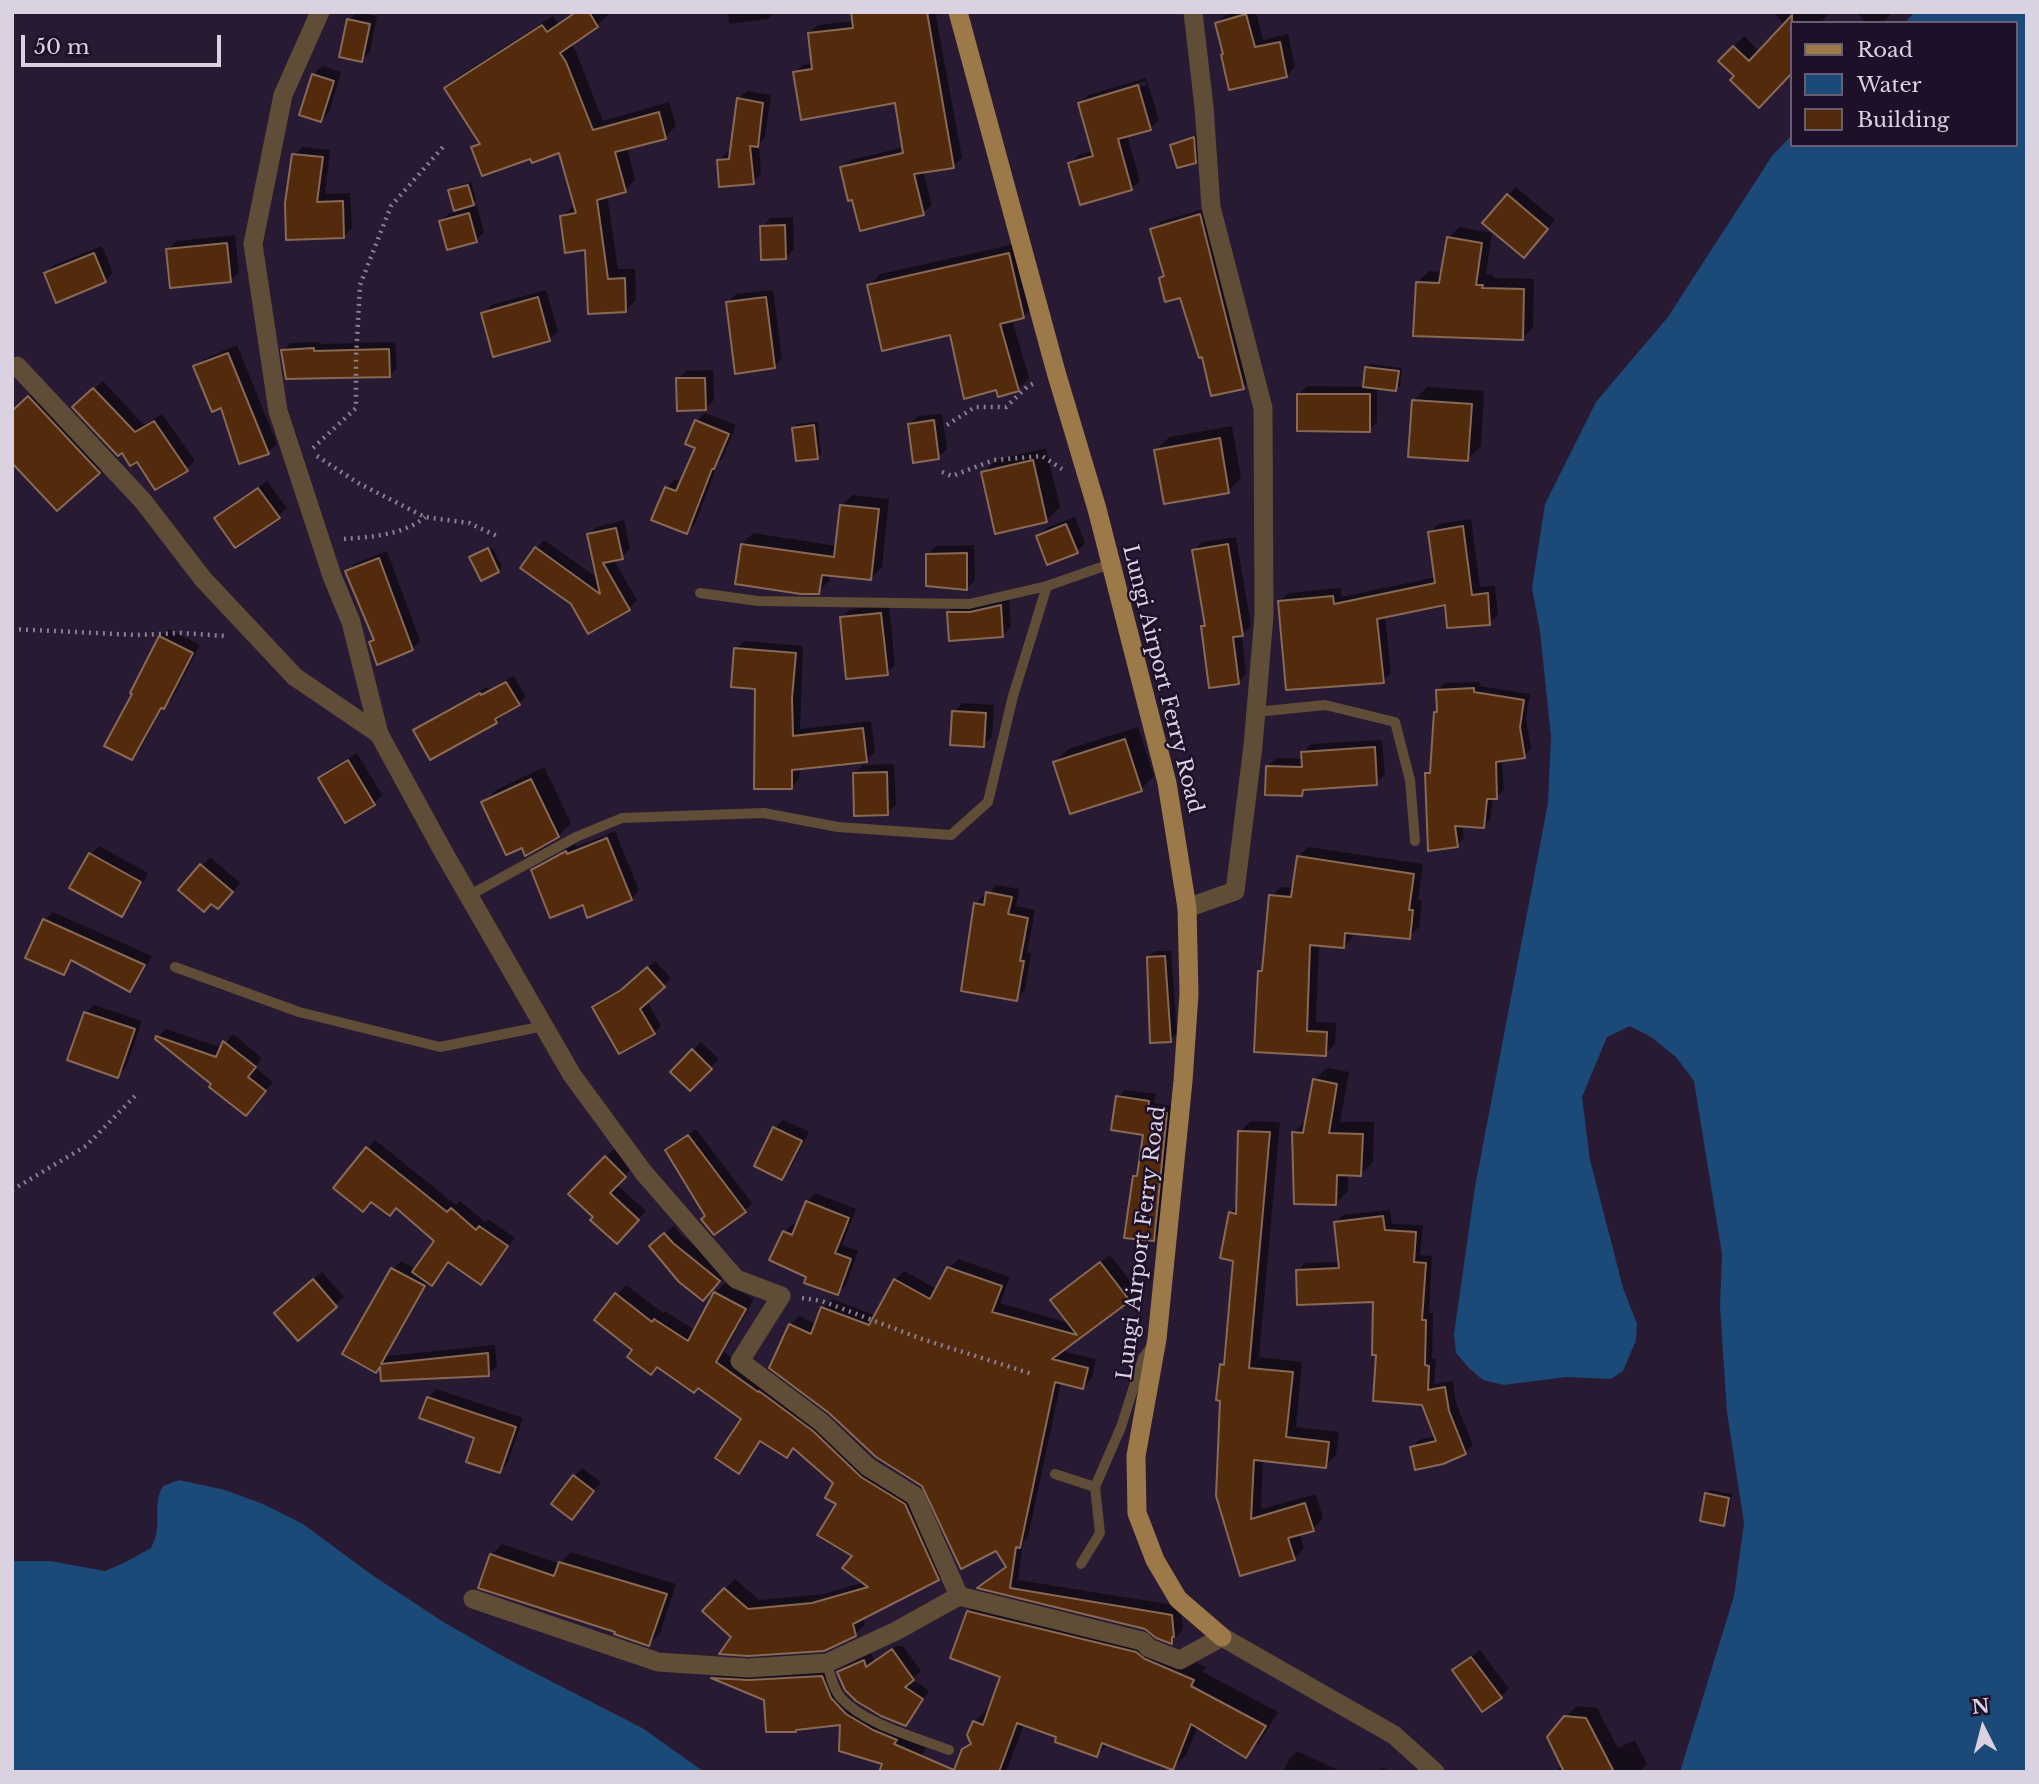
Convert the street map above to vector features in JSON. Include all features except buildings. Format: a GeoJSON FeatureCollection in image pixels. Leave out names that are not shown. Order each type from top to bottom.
{"type":"FeatureCollection","features":[{"type":"Feature","properties":{"kind":"main road","name":"Lungi Airport Ferry Road"},"geometry":{"type":"LineString","coordinates":[[958,12],[1110,564],[1167,783],[1187,908],[1189,994],[1157,1339],[1136,1456],[1137,1513],[1155,1560],[1178,1599],[1222,1637]]}},
{"type":"Feature","properties":{"kind":"street"},"geometry":{"type":"LineString","coordinates":[[320,12],[283,95],[253,244],[278,411],[332,576],[351,622],[379,734],[468,896],[572,1074],[645,1174],[736,1279],[781,1296],[740,1361],[821,1422],[868,1467],[915,1496],[959,1596]]}},
{"type":"Feature","properties":{"kind":"street"},"geometry":{"type":"LineString","coordinates":[[1187,908],[1235,891],[1256,712],[1264,616],[1263,408],[1211,207],[1204,107],[1193,12]]}},
{"type":"Feature","properties":{"kind":"street"},"geometry":{"type":"LineString","coordinates":[[17,366],[143,500],[203,579],[295,677],[379,734]]}},
{"type":"Feature","properties":{"kind":"street"},"geometry":{"type":"LineString","coordinates":[[473,1599],[658,1662],[748,1668],[827,1663],[896,1631],[959,1596],[1142,1641],[1149,1648],[1180,1660],[1222,1637],[1394,1735],[1435,1772]]}},
{"type":"Feature","properties":{"kind":"lane"},"geometry":{"type":"LineString","coordinates":[[700,593],[758,601],[970,604],[1047,586],[1110,564]]}},
{"type":"Feature","properties":{"kind":"lane"},"geometry":{"type":"LineString","coordinates":[[468,896],[576,837],[622,818],[764,814],[838,827],[951,835],[988,802],[1013,696],[1047,586]]}},
{"type":"Feature","properties":{"kind":"lane"},"geometry":{"type":"LineString","coordinates":[[1256,712],[1325,705],[1395,722],[1410,780],[1415,841]]}},
{"type":"Feature","properties":{"kind":"lane"},"geometry":{"type":"LineString","coordinates":[[175,967],[299,1012],[440,1047],[544,1026]]}},
{"type":"Feature","properties":{"kind":"lane"},"geometry":{"type":"LineString","coordinates":[[1081,1564],[1100,1533],[1094,1487],[1121,1427],[1143,1358],[1157,1339]]}},
{"type":"Feature","properties":{"kind":"lane"},"geometry":{"type":"LineString","coordinates":[[1055,1474],[1094,1487]]}},
{"type":"Feature","properties":{"kind":"lane"},"geometry":{"type":"LineString","coordinates":[[827,1663],[840,1697],[855,1709],[884,1725],[949,1750]]}},
{"type":"Feature","properties":{"kind":"path"},"geometry":{"type":"LineString","coordinates":[[443,147],[391,206],[360,285],[356,408],[309,451],[358,483],[425,517],[469,523],[499,537]]}},
{"type":"Feature","properties":{"kind":"path"},"geometry":{"type":"LineString","coordinates":[[947,425],[975,407],[1006,407],[1028,386],[1056,372]]}},
{"type":"Feature","properties":{"kind":"path"},"geometry":{"type":"LineString","coordinates":[[942,472],[951,476],[995,460],[1042,456],[1068,473]]}},
{"type":"Feature","properties":{"kind":"path"},"geometry":{"type":"LineString","coordinates":[[322,542],[370,537],[414,526],[425,517]]}},
{"type":"Feature","properties":{"kind":"path"},"geometry":{"type":"LineString","coordinates":[[12,629],[258,638]]}},
{"type":"Feature","properties":{"kind":"path"},"geometry":{"type":"LineString","coordinates":[[12,1190],[86,1146],[138,1093]]}},
{"type":"Feature","properties":{"kind":"path"},"geometry":{"type":"LineString","coordinates":[[781,1296],[822,1301],[922,1339],[1032,1374]]}},
{"type":"Feature","properties":{"kind":"water"},"geometry":{"type":"Polygon","coordinates":[[[1915,12],[2027,12],[2027,1772],[1680,1772],[1734,1596],[1744,1523],[1727,1412],[1720,1306],[1722,1254],[1694,1081],[1676,1057],[1651,1037],[1630,1026],[1607,1037],[1582,1097],[1590,1160],[1623,1288],[1637,1324],[1636,1340],[1623,1371],[1611,1379],[1566,1377],[1504,1385],[1483,1380],[1456,1353],[1454,1334],[1475,1187],[1548,803],[1551,737],[1540,631],[1532,588],[1545,504],[1596,402],[1668,317],[1772,156],[1790,137],[1790,147],[2018,147],[2018,21],[1906,21],[1915,12]]]}},
{"type":"Feature","properties":{"kind":"water"},"geometry":{"type":"Polygon","coordinates":[[[179,1480],[225,1490],[263,1504],[303,1524],[372,1575],[445,1623],[506,1658],[644,1729],[704,1772],[12,1772],[12,1561],[50,1561],[105,1571],[126,1562],[151,1548],[157,1531],[160,1493],[163,1486],[179,1480]]]}}]}
